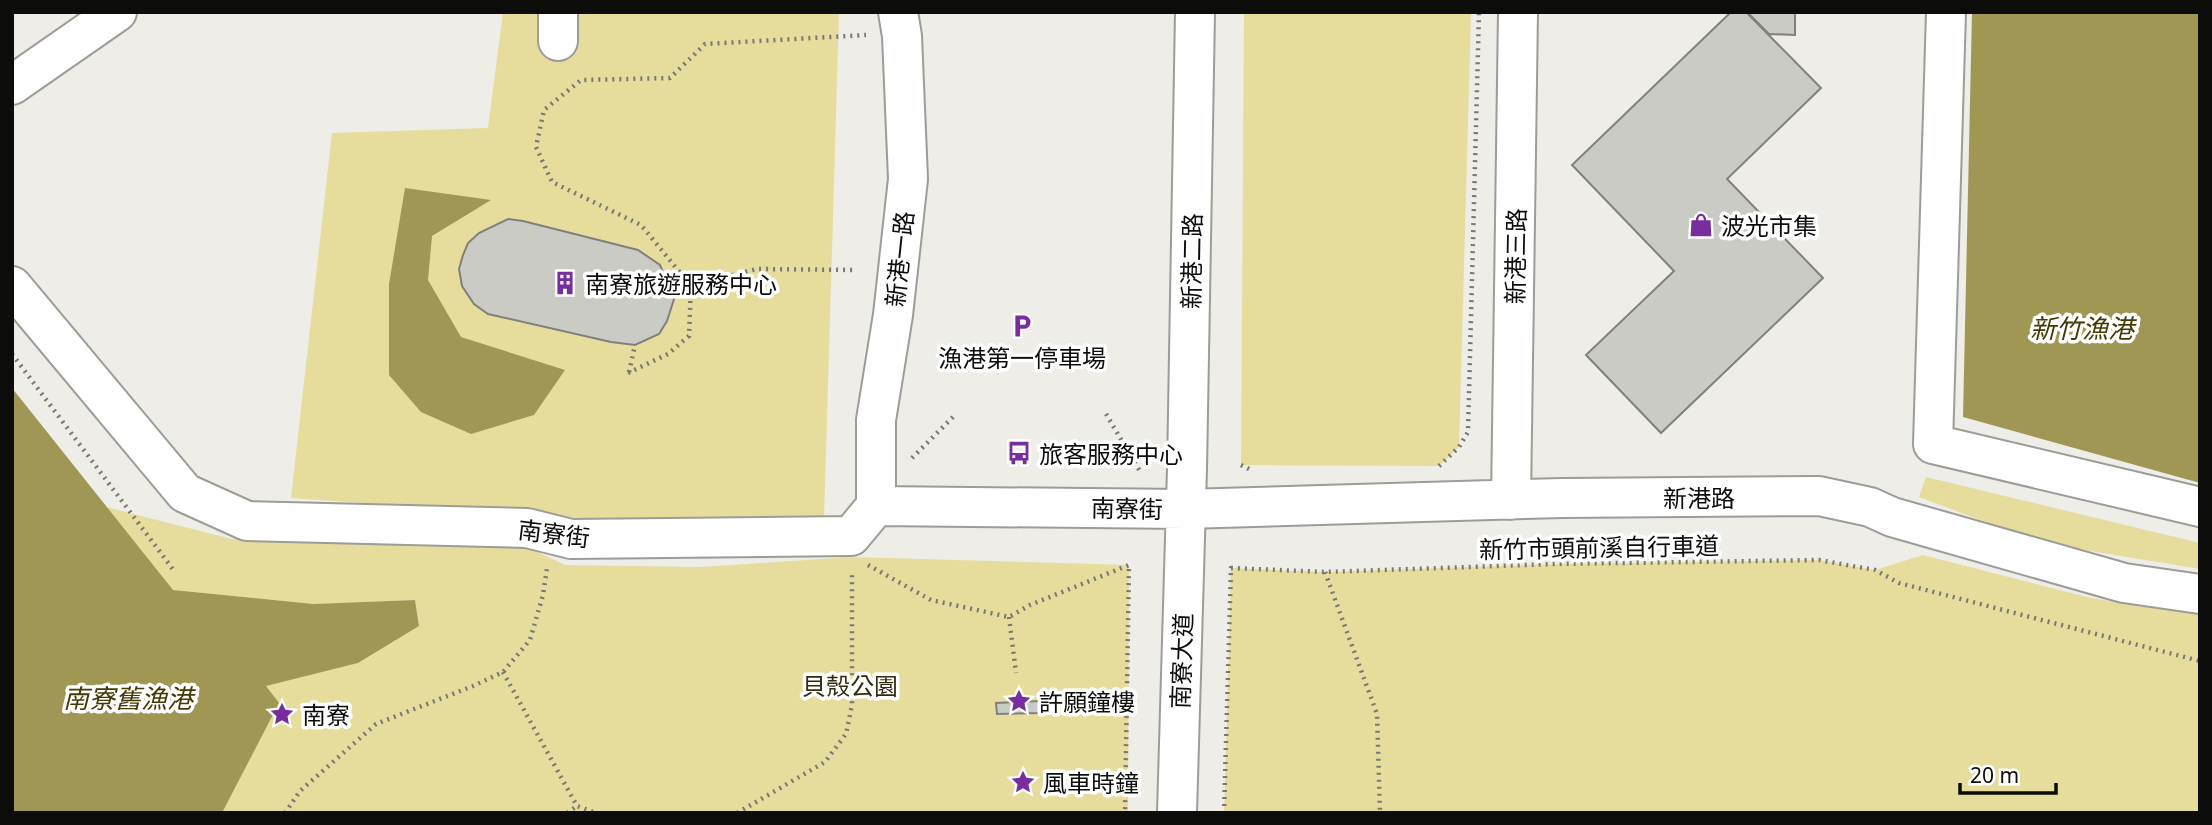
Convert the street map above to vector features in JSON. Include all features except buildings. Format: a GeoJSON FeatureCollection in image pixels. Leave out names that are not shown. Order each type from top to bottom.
{"type":"FeatureCollection","features":[{"type":"Feature","properties":{"kind":"street"},"geometry":{"type":"LineString","coordinates":[[12,85],[117,12]]}},
{"type":"Feature","properties":{"kind":"street","name":"新港二路"},"geometry":{"type":"LineString","coordinates":[[1185,509],[1195,12]]}},
{"type":"Feature","properties":{"kind":"street","name":"新港三路"},"geometry":{"type":"LineString","coordinates":[[1511,500],[1518,12]]}},
{"type":"Feature","properties":{"kind":"street"},"geometry":{"type":"LineString","coordinates":[[1946,12],[1933,444],[2200,507]]}},
{"type":"Feature","properties":{"kind":"street","name":"新港一路"},"geometry":{"type":"LineString","coordinates":[[876,506],[876,420],[893,315],[908,179],[900,24]]}},
{"type":"Feature","properties":{"kind":"street","name":"南寮街"},"geometry":{"type":"LineString","coordinates":[[12,286],[185,493],[247,521],[527,528],[571,539],[851,536],[876,506],[1185,509]]}},
{"type":"Feature","properties":{"kind":"street","name":"新港路"},"geometry":{"type":"LineString","coordinates":[[1185,509],[1511,500],[1819,496],[1870,506],[1892,517],[2124,583],[2200,594]]}},
{"type":"Feature","properties":{"kind":"street","name":"南寮大道"},"geometry":{"type":"LineString","coordinates":[[1177,813],[1185,509]]}},
{"type":"Feature","properties":{"kind":"path"},"geometry":{"type":"LineString","coordinates":[[1428,470],[1439,466],[1459,447],[1468,432],[1479,12]]}},
{"type":"Feature","properties":{"kind":"path"},"geometry":{"type":"LineString","coordinates":[[635,345],[628,373],[668,354],[689,336],[691,285],[641,225],[552,182],[536,147],[544,110],[581,80],[670,78],[705,44],[862,35],[900,24]]}},
{"type":"Feature","properties":{"kind":"path"},"geometry":{"type":"LineString","coordinates":[[691,285],[757,269],[856,270]]}},
{"type":"Feature","properties":{"kind":"path"},"geometry":{"type":"LineString","coordinates":[[12,354],[175,572]]}},
{"type":"Feature","properties":{"kind":"path"},"geometry":{"type":"LineString","coordinates":[[911,459],[956,414]]}},
{"type":"Feature","properties":{"kind":"path"},"geometry":{"type":"LineString","coordinates":[[1106,414],[1141,473]]}},
{"type":"Feature","properties":{"kind":"path"},"geometry":{"type":"LineString","coordinates":[[1241,465],[1254,471]]}},
{"type":"Feature","properties":{"kind":"path","name":"新竹市頭前溪自行車道"},"geometry":{"type":"LineString","coordinates":[[1224,813],[1231,568],[1325,572],[1555,564],[1819,560],[1875,570],[1899,583],[2200,661]]}},
{"type":"Feature","properties":{"kind":"path"},"geometry":{"type":"LineString","coordinates":[[864,563],[931,600],[1009,617],[1030,605],[1129,565],[1125,813]]}},
{"type":"Feature","properties":{"kind":"path"},"geometry":{"type":"LineString","coordinates":[[285,813],[300,791],[376,724],[503,672],[530,640],[543,595],[547,564]]}},
{"type":"Feature","properties":{"kind":"path"},"geometry":{"type":"LineString","coordinates":[[737,813],[825,762],[846,734],[852,705],[852,570]]}},
{"type":"Feature","properties":{"kind":"path"},"geometry":{"type":"LineString","coordinates":[[1325,572],[1377,714],[1380,813]]}},
{"type":"Feature","properties":{"kind":"path"},"geometry":{"type":"LineString","coordinates":[[1009,617],[1016,673]]}},
{"type":"Feature","properties":{"kind":"path"},"geometry":{"type":"LineString","coordinates":[[503,672],[577,806],[596,813]]}},
{"type":"Feature","properties":{"kind":"path"},"geometry":{"type":"LineString","coordinates":[[567,813],[577,806]]}},
{"type":"Feature","properties":{"kind":"green space"},"geometry":{"type":"Polygon","coordinates":[[[503,12],[839,12],[824,520],[638,522],[291,498],[332,133],[488,128],[503,12]]]}},
{"type":"Feature","properties":{"kind":"green space"},"geometry":{"type":"Polygon","coordinates":[[[1244,12],[1471,12],[1459,447],[1439,466],[1241,465],[1244,12]]]}},
{"type":"Feature","properties":{"kind":"green space"},"geometry":{"type":"Polygon","coordinates":[[[1926,477],[2200,543],[2200,569],[2042,543],[1919,497],[1926,477]]]}},
{"type":"Feature","properties":{"kind":"green space","name":"貝殼公園"},"geometry":{"type":"Polygon","coordinates":[[[106,507],[232,539],[496,533],[565,565],[702,567],[852,557],[1129,565],[1128,813],[222,813],[278,704],[265,686],[358,663],[419,626],[415,600],[313,604],[172,590],[106,507]]]}},
{"type":"Feature","properties":{"kind":"green space"},"geometry":{"type":"Polygon","coordinates":[[[1923,555],[2091,598],[2200,615],[2200,813],[1224,813],[1231,568],[1325,572],[1555,564],[1819,560],[1875,570],[1923,555]]]}},
{"type":"Feature","properties":{"kind":"water","name":"新竹漁港"},"geometry":{"type":"Polygon","coordinates":[[[1972,12],[2200,12],[2200,483],[1963,417],[1972,12]]]}},
{"type":"Feature","properties":{"kind":"water"},"geometry":{"type":"Polygon","coordinates":[[[405,188],[491,200],[432,236],[428,280],[461,337],[565,370],[534,415],[471,434],[421,412],[389,375],[389,284],[405,188]]]}},
{"type":"Feature","properties":{"kind":"water","name":"南寮舊漁港"},"geometry":{"type":"Polygon","coordinates":[[[12,388],[173,590],[313,604],[415,600],[419,626],[358,663],[266,686],[279,703],[222,813],[12,813],[12,388]]]}},
{"type":"Feature","properties":{"kind":"place","name":"波光市集"},"geometry":{"type":"Point","coordinates":[1701,225]}},
{"type":"Feature","properties":{"kind":"place","name":"南寮旅遊服務中心"},"geometry":{"type":"Point","coordinates":[565,283]}},
{"type":"Feature","properties":{"kind":"place","name":"漁港第一停車場"},"geometry":{"type":"Point","coordinates":[1022,326]}},
{"type":"Feature","properties":{"kind":"place","name":"旅客服務中心"},"geometry":{"type":"Point","coordinates":[1019,453]}},
{"type":"Feature","properties":{"kind":"place","name":"許願鐘樓"},"geometry":{"type":"Point","coordinates":[1019,701]}},
{"type":"Feature","properties":{"kind":"place","name":"南寮"},"geometry":{"type":"Point","coordinates":[282,714]}},
{"type":"Feature","properties":{"kind":"place","name":"風車時鐘"},"geometry":{"type":"Point","coordinates":[1023,782]}}]}
